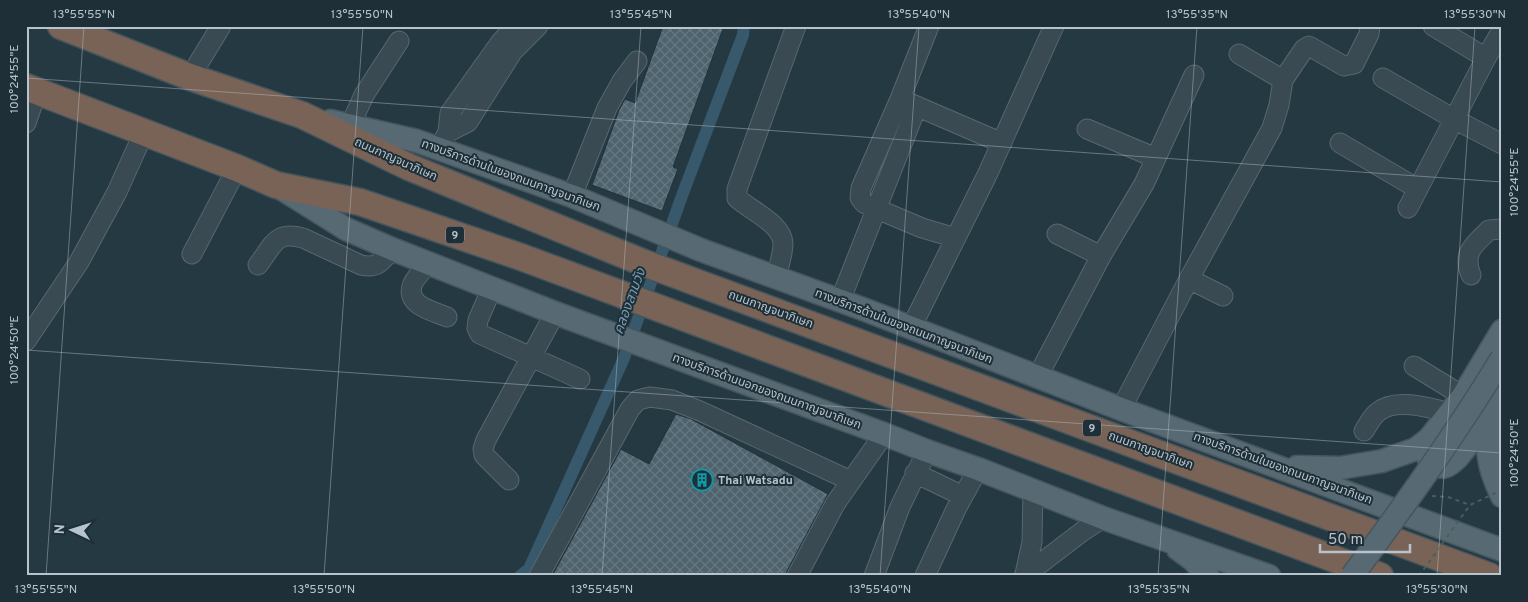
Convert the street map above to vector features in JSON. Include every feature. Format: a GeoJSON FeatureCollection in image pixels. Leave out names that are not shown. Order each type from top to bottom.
{"type":"FeatureCollection","features":[{"type":"Feature","properties":{"kind":"highway","name":"ถนนกาญจนาภิเษก"},"geometry":{"type":"LineString","coordinates":[[60,26],[102,34],[190,77],[302,115],[409,167],[644,263],[1489,576]]}},
{"type":"Feature","properties":{"kind":"highway","name":"9"},"geometry":{"type":"LineString","coordinates":[[32,89],[237,168],[276,186],[360,202],[520,257],[1380,576]]}},
{"type":"Feature","properties":{"kind":"main road","name":"ทางบริการด้านในของถนนกาญจนาภิเษก"},"geometry":{"type":"LineString","coordinates":[[302,115],[417,140],[444,140],[701,250],[840,301],[1121,409],[1502,550]]}},
{"type":"Feature","properties":{"kind":"main road","name":"ทางบริการด้านนอกของถนนกาญจนาภิเษก"},"geometry":{"type":"LineString","coordinates":[[276,186],[346,229],[555,313],[978,469],[1103,518],[1269,576]]}},
{"type":"Feature","properties":{"kind":"main road"},"geometry":{"type":"LineString","coordinates":[[1278,466],[1340,468],[1382,461],[1416,449],[1429,439],[1456,405],[1502,331]]}},
{"type":"Feature","properties":{"kind":"main road"},"geometry":{"type":"LineString","coordinates":[[1352,576],[1414,493],[1474,404],[1502,358]]}},
{"type":"Feature","properties":{"kind":"main road"},"geometry":{"type":"LineString","coordinates":[[1363,576],[1451,453],[1502,376]]}},
{"type":"Feature","properties":{"kind":"main road"},"geometry":{"type":"LineString","coordinates":[[1429,439],[1429,460],[1437,467],[1445,467],[1458,457],[1499,405]]}},
{"type":"Feature","properties":{"kind":"main road"},"geometry":{"type":"LineString","coordinates":[[1499,405],[1488,435],[1488,455],[1493,478],[1502,496]]}},
{"type":"Feature","properties":{"kind":"main road"},"geometry":{"type":"LineString","coordinates":[[1167,541],[1193,560],[1208,576]]}},
{"type":"Feature","properties":{"kind":"street"},"geometry":{"type":"LineString","coordinates":[[190,77],[221,26]]}},
{"type":"Feature","properties":{"kind":"street"},"geometry":{"type":"LineString","coordinates":[[481,85],[500,43],[515,26]]}},
{"type":"Feature","properties":{"kind":"street"},"geometry":{"type":"LineString","coordinates":[[444,140],[450,113],[481,85],[538,26]]}},
{"type":"Feature","properties":{"kind":"street"},"geometry":{"type":"LineString","coordinates":[[776,278],[783,245],[782,236],[776,227],[738,198],[737,189],[796,26]]}},
{"type":"Feature","properties":{"kind":"street"},"geometry":{"type":"LineString","coordinates":[[929,26],[908,102],[875,153],[859,194],[864,203],[922,228],[956,238]]}},
{"type":"Feature","properties":{"kind":"street"},"geometry":{"type":"LineString","coordinates":[[911,328],[1002,143],[1054,26]]}},
{"type":"Feature","properties":{"kind":"street"},"geometry":{"type":"LineString","coordinates":[[1121,409],[1189,279],[1272,128],[1279,105],[1283,80],[1304,49],[1309,46],[1344,66],[1354,64],[1369,34],[1370,26]]}},
{"type":"Feature","properties":{"kind":"street"},"geometry":{"type":"LineString","coordinates":[[1433,26],[1486,58]]}},
{"type":"Feature","properties":{"kind":"street"},"geometry":{"type":"LineString","coordinates":[[1408,208],[1502,30]]}},
{"type":"Feature","properties":{"kind":"street"},"geometry":{"type":"LineString","coordinates":[[350,126],[364,95],[399,40]]}},
{"type":"Feature","properties":{"kind":"street"},"geometry":{"type":"LineString","coordinates":[[1239,54],[1283,80]]}},
{"type":"Feature","properties":{"kind":"street"},"geometry":{"type":"LineString","coordinates":[[572,196],[607,108],[622,81],[637,61]]}},
{"type":"Feature","properties":{"kind":"street"},"geometry":{"type":"LineString","coordinates":[[1038,376],[1101,256],[1144,184],[1194,75]]}},
{"type":"Feature","properties":{"kind":"street"},"geometry":{"type":"LineString","coordinates":[[1383,78],[1502,144]]}},
{"type":"Feature","properties":{"kind":"street"},"geometry":{"type":"LineString","coordinates":[[26,123],[32,89]]}},
{"type":"Feature","properties":{"kind":"street"},"geometry":{"type":"LineString","coordinates":[[908,102],[1002,143]]}},
{"type":"Feature","properties":{"kind":"street"},"geometry":{"type":"LineString","coordinates":[[1087,129],[1156,158]]}},
{"type":"Feature","properties":{"kind":"street"},"geometry":{"type":"LineString","coordinates":[[26,340],[79,262],[117,192],[144,132]]}},
{"type":"Feature","properties":{"kind":"street"},"geometry":{"type":"LineString","coordinates":[[1340,144],[1418,189]]}},
{"type":"Feature","properties":{"kind":"street"},"geometry":{"type":"LineString","coordinates":[[192,254],[237,168]]}},
{"type":"Feature","properties":{"kind":"street"},"geometry":{"type":"LineString","coordinates":[[840,301],[876,208]]}},
{"type":"Feature","properties":{"kind":"street"},"geometry":{"type":"LineString","coordinates":[[1471,275],[1467,264],[1468,254],[1489,230],[1502,229]]}},
{"type":"Feature","properties":{"kind":"street"},"geometry":{"type":"LineString","coordinates":[[1057,234],[1101,256]]}},
{"type":"Feature","properties":{"kind":"street"},"geometry":{"type":"LineString","coordinates":[[258,265],[278,238],[284,236],[293,235],[303,238],[369,267],[381,262],[392,248]]}},
{"type":"Feature","properties":{"kind":"street"},"geometry":{"type":"LineString","coordinates":[[428,263],[412,286],[412,298],[415,303],[447,317]]}},
{"type":"Feature","properties":{"kind":"street"},"geometry":{"type":"LineString","coordinates":[[1189,279],[1223,296]]}},
{"type":"Feature","properties":{"kind":"street"},"geometry":{"type":"LineString","coordinates":[[492,288],[478,320],[476,328],[480,334],[580,379]]}},
{"type":"Feature","properties":{"kind":"street"},"geometry":{"type":"LineString","coordinates":[[509,480],[484,455],[486,440],[555,313]]}},
{"type":"Feature","properties":{"kind":"street"},"geometry":{"type":"LineString","coordinates":[[1414,366],[1456,405]]}},
{"type":"Feature","properties":{"kind":"street"},"geometry":{"type":"LineString","coordinates":[[540,576],[630,409],[638,400],[650,397],[672,400],[700,411],[851,481]]}},
{"type":"Feature","properties":{"kind":"street"},"geometry":{"type":"LineString","coordinates":[[1364,431],[1378,411],[1400,404],[1429,407],[1456,405]]}},
{"type":"Feature","properties":{"kind":"street"},"geometry":{"type":"LineString","coordinates":[[797,576],[835,504],[884,434]]}},
{"type":"Feature","properties":{"kind":"street"},"geometry":{"type":"LineString","coordinates":[[874,576],[900,507],[927,451]]}},
{"type":"Feature","properties":{"kind":"street"},"geometry":{"type":"LineString","coordinates":[[925,576],[978,469]]}},
{"type":"Feature","properties":{"kind":"street"},"geometry":{"type":"LineString","coordinates":[[915,473],[963,496]]}},
{"type":"Feature","properties":{"kind":"street"},"geometry":{"type":"LineString","coordinates":[[1025,575],[1032,542],[1033,491]]}},
{"type":"Feature","properties":{"kind":"street"},"geometry":{"type":"LineString","coordinates":[[1025,575],[1103,518]]}},
{"type":"Feature","properties":{"kind":"path"},"geometry":{"type":"LineString","coordinates":[[1419,576],[1470,505],[1502,490]]}},
{"type":"Feature","properties":{"kind":"path"},"geometry":{"type":"LineString","coordinates":[[1429,496],[1448,497],[1470,505]]}},
{"type":"Feature","properties":{"kind":"building"},"geometry":{"type":"Polygon","coordinates":[[[663,26],[724,26],[673,167],[678,169],[662,211],[592,185],[619,110],[625,99],[635,103],[663,26]]]}},
{"type":"Feature","properties":{"kind":"building","name":"Thai Watsadu"},"geometry":{"type":"Polygon","coordinates":[[[676,414],[691,419],[828,494],[786,576],[552,576],[621,449],[649,464],[676,414]]]}},
{"type":"Feature","properties":{"kind":"waterway","name":"คลองสามวัง"},"geometry":{"type":"LineString","coordinates":[[520,576],[529,569],[624,358],[683,193],[743,35],[744,26]]}},
{"type":"Feature","properties":{"kind":"place","name":"Thai Watsadu"},"geometry":{"type":"Point","coordinates":[702,480]}}]}
